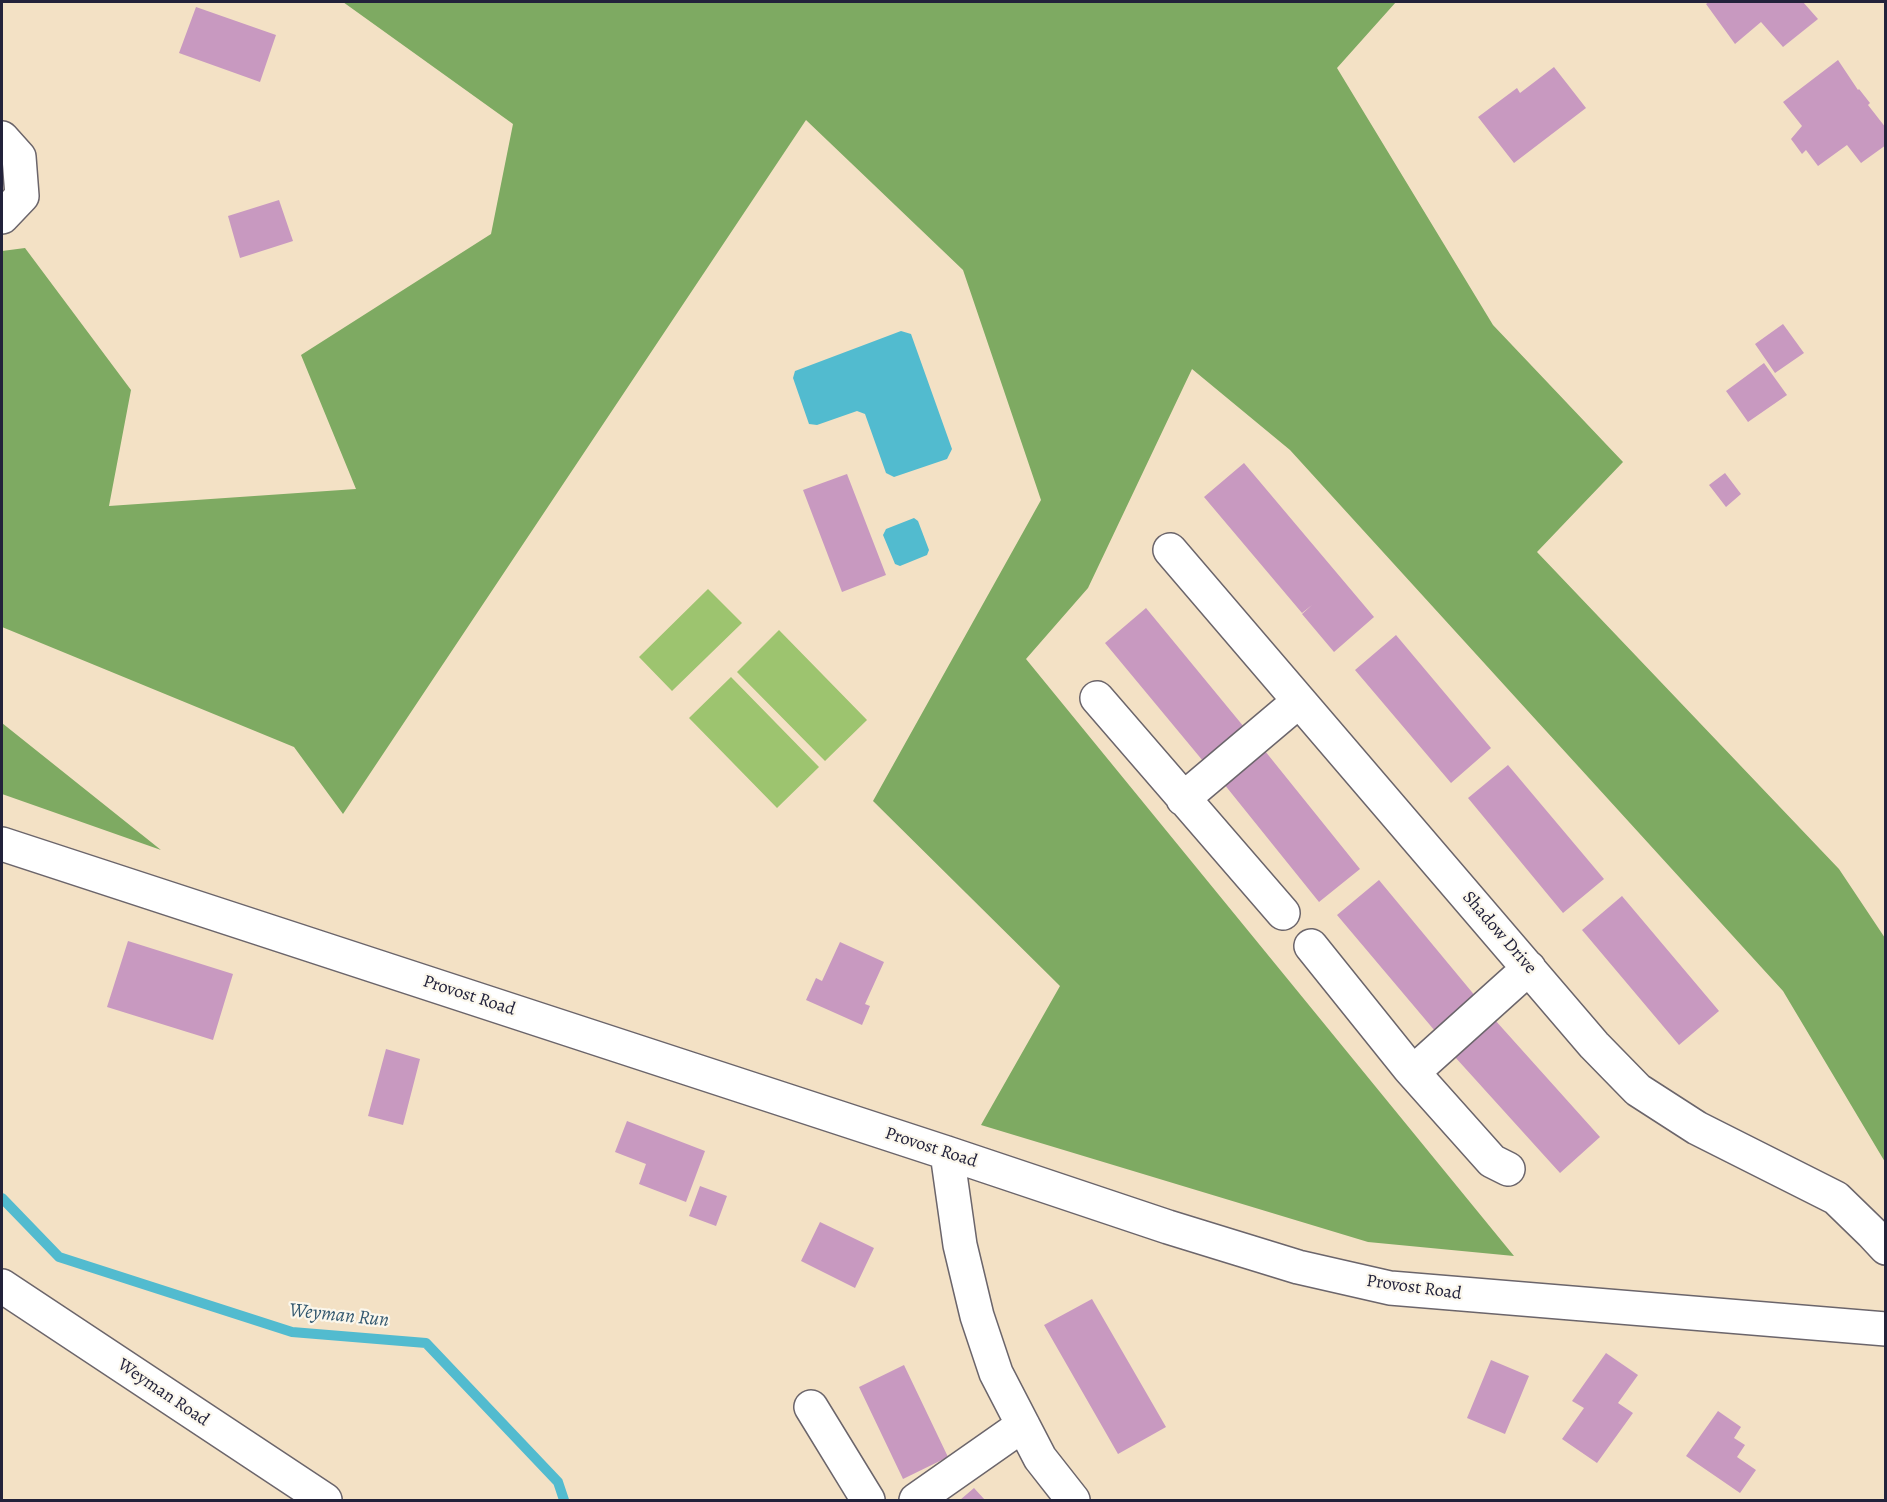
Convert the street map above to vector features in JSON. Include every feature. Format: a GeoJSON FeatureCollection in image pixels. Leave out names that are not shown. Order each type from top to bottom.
{"type":"FeatureCollection","features":[{"type":"Feature","properties":{"kind":"street"},"geometry":{"type":"LineString","coordinates":[[2,138],[19,157],[22,196],[2,217]]}},
{"type":"Feature","properties":{"kind":"street","name":"Shadow Drive"},"geometry":{"type":"LineString","coordinates":[[1170,550],[1594,1045],[1638,1090],[1697,1128],[1836,1198],[1886,1248]]}},
{"type":"Feature","properties":{"kind":"street"},"geometry":{"type":"LineString","coordinates":[[1097,698],[1283,913]]}},
{"type":"Feature","properties":{"kind":"street"},"geometry":{"type":"LineString","coordinates":[[1183,799],[1299,701]]}},
{"type":"Feature","properties":{"kind":"street","name":"Provost Road"},"geometry":{"type":"LineString","coordinates":[[2,844],[1168,1227],[1298,1267],[1390,1288],[1886,1329]]}},
{"type":"Feature","properties":{"kind":"street"},"geometry":{"type":"LineString","coordinates":[[1311,946],[1409,1068],[1492,1161],[1508,1169]]}},
{"type":"Feature","properties":{"kind":"street"},"geometry":{"type":"LineString","coordinates":[[1409,1068],[1419,1067],[1529,968]]}},
{"type":"Feature","properties":{"kind":"street"},"geometry":{"type":"LineString","coordinates":[[947,1153],[960,1245],[977,1316],[996,1373],[1040,1458],[1072,1500]]}},
{"type":"Feature","properties":{"kind":"street","name":"Weyman Road"},"geometry":{"type":"LineString","coordinates":[[2,1286],[325,1500]]}},
{"type":"Feature","properties":{"kind":"street"},"geometry":{"type":"LineString","coordinates":[[811,1407],[868,1500]]}},
{"type":"Feature","properties":{"kind":"street"},"geometry":{"type":"LineString","coordinates":[[916,1500],[1023,1425]]}},
{"type":"Feature","properties":{"kind":"green space"},"geometry":{"type":"Polygon","coordinates":[[[343,2],[1396,2],[1337,68],[1493,325],[1623,462],[1537,552],[1839,869],[1885,938],[1885,1162],[1783,991],[1290,450],[1192,369],[1088,588],[1026,659],[1514,1256],[1368,1242],[981,1125],[1060,986],[873,801],[1041,500],[963,270],[806,120],[343,814],[294,747],[2,627],[2,251],[25,248],[131,390],[109,506],[356,489],[301,355],[491,234],[513,124],[343,2]]]}},
{"type":"Feature","properties":{"kind":"green space"},"geometry":{"type":"Polygon","coordinates":[[[708,589],[742,623],[672,691],[639,657],[708,589]]]}},
{"type":"Feature","properties":{"kind":"green space"},"geometry":{"type":"Polygon","coordinates":[[[779,630],[867,720],[825,761],[737,672],[779,630]]]}},
{"type":"Feature","properties":{"kind":"green space"},"geometry":{"type":"Polygon","coordinates":[[[731,677],[819,767],[777,808],[689,718],[731,677]]]}},
{"type":"Feature","properties":{"kind":"green space"},"geometry":{"type":"Polygon","coordinates":[[[2,723],[161,850],[2,794],[2,723]]]}},
{"type":"Feature","properties":{"kind":"water"},"geometry":{"type":"Polygon","coordinates":[[[901,331],[911,334],[952,449],[947,459],[894,477],[886,473],[865,414],[857,411],[817,425],[809,424],[793,378],[795,371],[901,331]]]}},
{"type":"Feature","properties":{"kind":"water"},"geometry":{"type":"Polygon","coordinates":[[[914,518],[918,521],[929,550],[927,555],[900,566],[895,564],[883,535],[886,529],[914,518]]]}},
{"type":"Feature","properties":{"kind":"building"},"geometry":{"type":"Polygon","coordinates":[[[1709,2],[1803,2],[1818,19],[1783,47],[1761,22],[1735,44],[1706,4],[1709,2]]]}},
{"type":"Feature","properties":{"kind":"building"},"geometry":{"type":"Polygon","coordinates":[[[196,7],[276,35],[260,82],[179,53],[196,7]]]}},
{"type":"Feature","properties":{"kind":"building"},"geometry":{"type":"Polygon","coordinates":[[[1838,60],[1886,128],[1886,145],[1861,163],[1847,145],[1818,166],[1806,150],[1802,154],[1791,139],[1802,126],[1783,102],[1838,60]]]}},
{"type":"Feature","properties":{"kind":"building"},"geometry":{"type":"Polygon","coordinates":[[[1554,67],[1586,108],[1514,163],[1478,117],[1517,88],[1520,93],[1554,67]]]}},
{"type":"Feature","properties":{"kind":"building"},"geometry":{"type":"Polygon","coordinates":[[[279,200],[293,241],[240,258],[228,216],[279,200]]]}},
{"type":"Feature","properties":{"kind":"building"},"geometry":{"type":"Polygon","coordinates":[[[1783,324],[1804,353],[1775,373],[1755,344],[1783,324]]]}},
{"type":"Feature","properties":{"kind":"building"},"geometry":{"type":"Polygon","coordinates":[[[1764,363],[1787,395],[1748,422],[1726,391],[1764,363]]]}},
{"type":"Feature","properties":{"kind":"building"},"geometry":{"type":"Polygon","coordinates":[[[1244,463],[1374,617],[1334,652],[1302,614],[1312,605],[1302,613],[1204,497],[1244,463]]]}},
{"type":"Feature","properties":{"kind":"building"},"geometry":{"type":"Polygon","coordinates":[[[1725,473],[1741,494],[1726,507],[1709,485],[1725,473]]]}},
{"type":"Feature","properties":{"kind":"building"},"geometry":{"type":"Polygon","coordinates":[[[847,474],[886,575],[842,592],[803,490],[847,474]]]}},
{"type":"Feature","properties":{"kind":"building"},"geometry":{"type":"Polygon","coordinates":[[[1146,608],[1244,727],[1203,761],[1105,643],[1146,608]]]}},
{"type":"Feature","properties":{"kind":"building"},"geometry":{"type":"Polygon","coordinates":[[[1396,635],[1491,748],[1451,783],[1355,670],[1396,635]]]}},
{"type":"Feature","properties":{"kind":"building"},"geometry":{"type":"Polygon","coordinates":[[[1265,751],[1360,869],[1319,902],[1224,784],[1265,751]]]}},
{"type":"Feature","properties":{"kind":"building"},"geometry":{"type":"Polygon","coordinates":[[[1508,765],[1604,879],[1563,913],[1468,798],[1508,765]]]}},
{"type":"Feature","properties":{"kind":"building"},"geometry":{"type":"Polygon","coordinates":[[[1379,880],[1476,997],[1435,1031],[1337,915],[1379,880]]]}},
{"type":"Feature","properties":{"kind":"building"},"geometry":{"type":"Polygon","coordinates":[[[1622,896],[1719,1011],[1679,1045],[1582,930],[1622,896]]]}},
{"type":"Feature","properties":{"kind":"building"},"geometry":{"type":"Polygon","coordinates":[[[128,941],[233,974],[213,1040],[107,1007],[128,941]]]}},
{"type":"Feature","properties":{"kind":"building"},"geometry":{"type":"Polygon","coordinates":[[[840,942],[884,962],[865,1004],[870,1006],[862,1025],[806,1000],[816,978],[822,981],[840,942]]]}},
{"type":"Feature","properties":{"kind":"building"},"geometry":{"type":"Polygon","coordinates":[[[1495,1020],[1600,1137],[1560,1173],[1455,1057],[1495,1020]]]}},
{"type":"Feature","properties":{"kind":"building"},"geometry":{"type":"Polygon","coordinates":[[[386,1049],[420,1059],[403,1125],[368,1116],[386,1049]]]}},
{"type":"Feature","properties":{"kind":"building"},"geometry":{"type":"Polygon","coordinates":[[[627,1121],[705,1151],[686,1202],[639,1184],[646,1164],[615,1152],[627,1121]]]}},
{"type":"Feature","properties":{"kind":"building"},"geometry":{"type":"Polygon","coordinates":[[[700,1186],[727,1196],[716,1226],[689,1216],[700,1186]]]}},
{"type":"Feature","properties":{"kind":"building"},"geometry":{"type":"Polygon","coordinates":[[[820,1222],[874,1248],[855,1288],[801,1261],[820,1222]]]}},
{"type":"Feature","properties":{"kind":"building"},"geometry":{"type":"Polygon","coordinates":[[[1092,1299],[1166,1427],[1118,1454],[1044,1325],[1092,1299]]]}},
{"type":"Feature","properties":{"kind":"building"},"geometry":{"type":"Polygon","coordinates":[[[1606,1353],[1638,1375],[1618,1403],[1633,1413],[1597,1463],[1562,1439],[1584,1408],[1572,1401],[1606,1353]]]}},
{"type":"Feature","properties":{"kind":"building"},"geometry":{"type":"Polygon","coordinates":[[[1491,1360],[1529,1376],[1505,1434],[1467,1418],[1491,1360]]]}},
{"type":"Feature","properties":{"kind":"building"},"geometry":{"type":"Polygon","coordinates":[[[904,1365],[948,1457],[903,1479],[859,1387],[904,1365]]]}},
{"type":"Feature","properties":{"kind":"building"},"geometry":{"type":"Polygon","coordinates":[[[1718,1411],[1741,1427],[1734,1438],[1745,1445],[1737,1457],[1756,1470],[1740,1493],[1686,1456],[1718,1411]]]}},
{"type":"Feature","properties":{"kind":"building"},"geometry":{"type":"Polygon","coordinates":[[[974,1488],[985,1500],[960,1500],[974,1488]]]}},
{"type":"Feature","properties":{"kind":"waterway","name":"Weyman Run"},"geometry":{"type":"LineString","coordinates":[[2,1198],[59,1257],[292,1332],[426,1343],[558,1482],[564,1500]]}}]}
